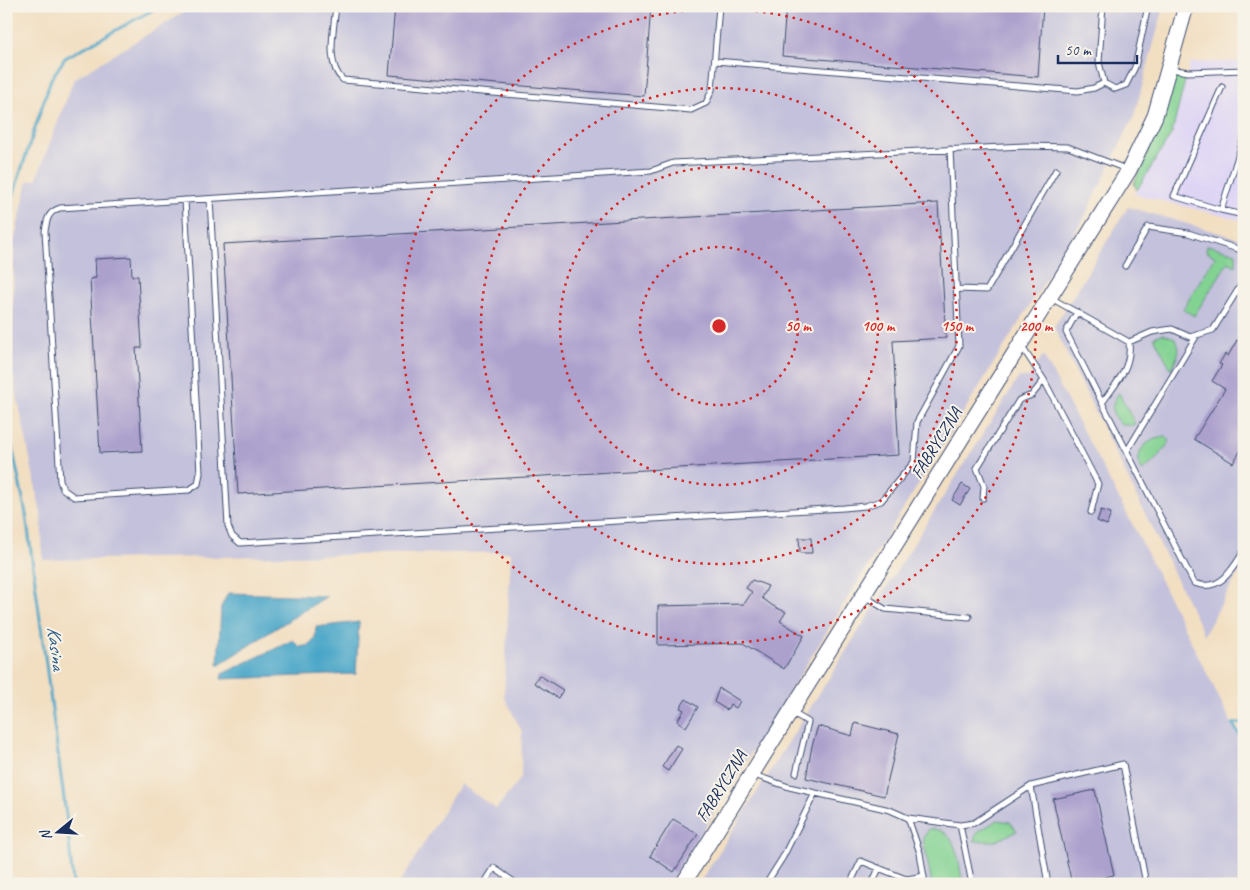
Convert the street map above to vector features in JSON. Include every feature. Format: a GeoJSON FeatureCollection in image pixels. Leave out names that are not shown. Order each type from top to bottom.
{"type":"FeatureCollection","features":[{"type":"Feature","properties":{"kind":"main road","name":"FABRYCZNA"},"geometry":{"type":"LineString","coordinates":[[683,884],[1129,170],[1155,116],[1170,69],[1186,6]]}},
{"type":"Feature","properties":{"kind":"lane"},"geometry":{"type":"LineString","coordinates":[[336,6],[332,65],[341,78],[350,82],[691,110],[701,107],[708,100],[712,90],[719,6]]}},
{"type":"Feature","properties":{"kind":"lane"},"geometry":{"type":"LineString","coordinates":[[1103,6],[1099,66],[1104,83],[1110,88],[1118,88],[1129,81],[1137,60],[1148,6]]}},
{"type":"Feature","properties":{"kind":"lane"},"geometry":{"type":"LineString","coordinates":[[715,61],[1078,91],[1094,88],[1104,83]]}},
{"type":"Feature","properties":{"kind":"lane"},"geometry":{"type":"LineString","coordinates":[[1170,69],[1188,72],[1244,70]]}},
{"type":"Feature","properties":{"kind":"lane"},"geometry":{"type":"LineString","coordinates":[[1222,88],[1174,196],[1244,215]]}},
{"type":"Feature","properties":{"kind":"lane"},"geometry":{"type":"LineString","coordinates":[[1222,210],[1244,137]]}},
{"type":"Feature","properties":{"kind":"lane"},"geometry":{"type":"LineString","coordinates":[[185,200],[200,473],[198,484],[189,490],[74,497],[63,489],[60,481],[45,231],[47,219],[52,211],[60,208],[210,198],[651,171],[673,162],[1026,146],[1068,147],[1129,170]]}},
{"type":"Feature","properties":{"kind":"lane"},"geometry":{"type":"LineString","coordinates":[[210,198],[228,526],[232,536],[240,542],[844,508],[875,503],[889,494],[914,462],[917,422],[958,349],[960,340],[950,149]]}},
{"type":"Feature","properties":{"kind":"lane"},"geometry":{"type":"LineString","coordinates":[[957,289],[987,290],[1056,170]]}},
{"type":"Feature","properties":{"kind":"lane"},"geometry":{"type":"LineString","coordinates":[[1126,266],[1148,227],[1188,233],[1244,251]]}},
{"type":"Feature","properties":{"kind":"lane"},"geometry":{"type":"LineString","coordinates":[[1129,342],[1152,332],[1172,329],[1190,337],[1212,330],[1244,280]]}},
{"type":"Feature","properties":{"kind":"lane"},"geometry":{"type":"LineString","coordinates":[[1050,297],[1129,342]]}},
{"type":"Feature","properties":{"kind":"lane"},"geometry":{"type":"LineString","coordinates":[[1077,312],[1066,332],[1194,583],[1201,586],[1222,581],[1229,575],[1244,551]]}},
{"type":"Feature","properties":{"kind":"lane"},"geometry":{"type":"LineString","coordinates":[[1127,451],[1197,335]]}},
{"type":"Feature","properties":{"kind":"lane"},"geometry":{"type":"LineString","coordinates":[[1102,403],[1126,370],[1130,358],[1129,342]]}},
{"type":"Feature","properties":{"kind":"lane"},"geometry":{"type":"LineString","coordinates":[[1020,344],[1044,380],[1098,484],[1091,512]]}},
{"type":"Feature","properties":{"kind":"lane"},"geometry":{"type":"LineString","coordinates":[[983,498],[984,486],[976,468],[1019,400],[1032,395],[1044,380]]}},
{"type":"Feature","properties":{"kind":"lane"},"geometry":{"type":"LineString","coordinates":[[863,595],[885,610],[969,617]]}},
{"type":"Feature","properties":{"kind":"lane"},"geometry":{"type":"LineString","coordinates":[[790,711],[808,722],[796,773]]}},
{"type":"Feature","properties":{"kind":"lane"},"geometry":{"type":"LineString","coordinates":[[751,774],[815,793],[890,810],[908,818],[960,825],[974,823],[1030,786],[1123,764],[1146,884]]}},
{"type":"Feature","properties":{"kind":"lane"},"geometry":{"type":"LineString","coordinates":[[1030,786],[1048,884]]}},
{"type":"Feature","properties":{"kind":"lane"},"geometry":{"type":"LineString","coordinates":[[766,884],[815,793]]}},
{"type":"Feature","properties":{"kind":"lane"},"geometry":{"type":"LineString","coordinates":[[908,818],[920,853],[925,884]]}},
{"type":"Feature","properties":{"kind":"lane"},"geometry":{"type":"LineString","coordinates":[[960,825],[972,884]]}},
{"type":"Feature","properties":{"kind":"lane"},"geometry":{"type":"LineString","coordinates":[[850,884],[861,861],[907,879],[924,876]]}},
{"type":"Feature","properties":{"kind":"lane"},"geometry":{"type":"LineString","coordinates":[[484,884],[494,868],[517,884]]}},
{"type":"Feature","properties":{"kind":"lane"},"geometry":{"type":"LineString","coordinates":[[872,884],[879,868]]}},
{"type":"Feature","properties":{"kind":"shaded area"},"geometry":{"type":"Polygon","coordinates":[[[194,6],[1164,6],[1134,116],[1084,218],[670,884],[399,884],[460,784],[496,809],[521,778],[522,732],[504,696],[511,552],[43,560],[41,514],[12,369],[14,242],[28,181],[36,180],[74,79],[194,6]]]}},
{"type":"Feature","properties":{"kind":"shaded area"},"geometry":{"type":"Polygon","coordinates":[[[1244,61],[1244,221],[1134,194],[1172,133],[1190,63],[1244,61]]]}},
{"type":"Feature","properties":{"kind":"shaded area"},"geometry":{"type":"Polygon","coordinates":[[[1128,207],[1244,240],[1244,563],[1204,635],[1054,327],[1128,207]]]}},
{"type":"Feature","properties":{"kind":"shaded area"},"geometry":{"type":"Polygon","coordinates":[[[1043,355],[1138,535],[1244,748],[1244,884],[699,884],[1019,377],[1029,378],[1043,355]]]}},
{"type":"Feature","properties":{"kind":"green space"},"geometry":{"type":"Polygon","coordinates":[[[1186,77],[1172,133],[1137,190],[1134,183],[1146,157],[1170,91],[1176,78],[1186,77]]]}},
{"type":"Feature","properties":{"kind":"green space"},"geometry":{"type":"Polygon","coordinates":[[[1207,245],[1236,253],[1236,266],[1228,262],[1194,316],[1183,309],[1215,257],[1206,251],[1207,245]]]}},
{"type":"Feature","properties":{"kind":"green space"},"geometry":{"type":"Polygon","coordinates":[[[1162,334],[1173,337],[1178,345],[1178,353],[1171,369],[1154,337],[1162,334]]]}},
{"type":"Feature","properties":{"kind":"green space"},"geometry":{"type":"Polygon","coordinates":[[[1119,393],[1134,425],[1122,425],[1113,414],[1114,401],[1119,393]]]}},
{"type":"Feature","properties":{"kind":"green space"},"geometry":{"type":"Polygon","coordinates":[[[1166,437],[1170,441],[1161,454],[1142,471],[1139,458],[1143,447],[1153,440],[1166,437]]]}},
{"type":"Feature","properties":{"kind":"green space"},"geometry":{"type":"Polygon","coordinates":[[[998,820],[1010,822],[1017,831],[996,841],[974,841],[977,832],[998,820]]]}},
{"type":"Feature","properties":{"kind":"green space"},"geometry":{"type":"Polygon","coordinates":[[[929,829],[939,830],[951,840],[958,856],[963,884],[932,884],[923,838],[929,829]]]}},
{"type":"Feature","properties":{"kind":"water"},"geometry":{"type":"Polygon","coordinates":[[[228,593],[327,596],[218,665],[221,607],[228,593]]]}},
{"type":"Feature","properties":{"kind":"water"},"geometry":{"type":"Polygon","coordinates":[[[359,622],[356,674],[221,679],[222,674],[293,640],[300,647],[310,645],[315,638],[316,627],[359,622]]]}},
{"type":"Feature","properties":{"kind":"building"},"geometry":{"type":"Polygon","coordinates":[[[395,6],[651,6],[644,96],[389,75],[395,6]]]}},
{"type":"Feature","properties":{"kind":"building"},"geometry":{"type":"Polygon","coordinates":[[[786,6],[1043,6],[1038,77],[782,56],[786,6]]]}},
{"type":"Feature","properties":{"kind":"building"},"geometry":{"type":"Polygon","coordinates":[[[938,203],[946,338],[893,341],[899,455],[238,494],[223,244],[938,203]]]}},
{"type":"Feature","properties":{"kind":"building"},"geometry":{"type":"Polygon","coordinates":[[[131,257],[132,276],[138,276],[142,348],[136,348],[142,451],[100,453],[90,279],[96,278],[95,259],[131,257]]]}},
{"type":"Feature","properties":{"kind":"building"},"geometry":{"type":"Polygon","coordinates":[[[1237,340],[1244,344],[1244,445],[1233,463],[1194,439],[1225,389],[1212,381],[1222,365],[1219,364],[1225,354],[1228,356],[1237,340]]]}},
{"type":"Feature","properties":{"kind":"building"},"geometry":{"type":"Polygon","coordinates":[[[962,484],[970,489],[960,505],[952,500],[962,484]]]}},
{"type":"Feature","properties":{"kind":"building"},"geometry":{"type":"Polygon","coordinates":[[[1101,510],[1111,513],[1107,525],[1097,521],[1101,510]]]}},
{"type":"Feature","properties":{"kind":"building"},"geometry":{"type":"Polygon","coordinates":[[[799,538],[811,538],[812,553],[800,553],[799,538]]]}},
{"type":"Feature","properties":{"kind":"building"},"geometry":{"type":"Polygon","coordinates":[[[752,580],[768,586],[762,598],[786,612],[780,621],[804,636],[784,669],[743,643],[658,645],[658,606],[744,604],[752,592],[746,588],[752,580]]]}},
{"type":"Feature","properties":{"kind":"building"},"geometry":{"type":"Polygon","coordinates":[[[539,675],[563,690],[558,698],[534,683],[539,675]]]}},
{"type":"Feature","properties":{"kind":"building"},"geometry":{"type":"Polygon","coordinates":[[[719,688],[740,701],[736,708],[730,704],[727,710],[714,702],[719,688]]]}},
{"type":"Feature","properties":{"kind":"building"},"geometry":{"type":"Polygon","coordinates":[[[686,699],[698,707],[686,727],[677,721],[684,710],[680,708],[686,699]]]}},
{"type":"Feature","properties":{"kind":"building"},"geometry":{"type":"Polygon","coordinates":[[[855,723],[899,734],[884,796],[806,778],[818,726],[852,736],[855,723]]]}},
{"type":"Feature","properties":{"kind":"building"},"geometry":{"type":"Polygon","coordinates":[[[676,745],[682,749],[668,771],[662,767],[676,745]]]}},
{"type":"Feature","properties":{"kind":"building"},"geometry":{"type":"Polygon","coordinates":[[[1095,790],[1114,875],[1072,884],[1053,799],[1095,790]]]}},
{"type":"Feature","properties":{"kind":"building"},"geometry":{"type":"Polygon","coordinates":[[[673,819],[698,834],[674,872],[650,856],[673,819]]]}},
{"type":"Feature","properties":{"kind":"waterway","name":"Kasina"},"geometry":{"type":"LineString","coordinates":[[6,223],[51,79],[65,58],[160,6]]}},
{"type":"Feature","properties":{"kind":"waterway","name":"Kasina"},"geometry":{"type":"LineString","coordinates":[[6,418],[26,514],[67,822],[73,884]]}},
{"type":"Feature","properties":{"kind":"waterway"},"geometry":{"type":"LineString","coordinates":[[1244,722],[1233,724],[1244,743]]}}]}
